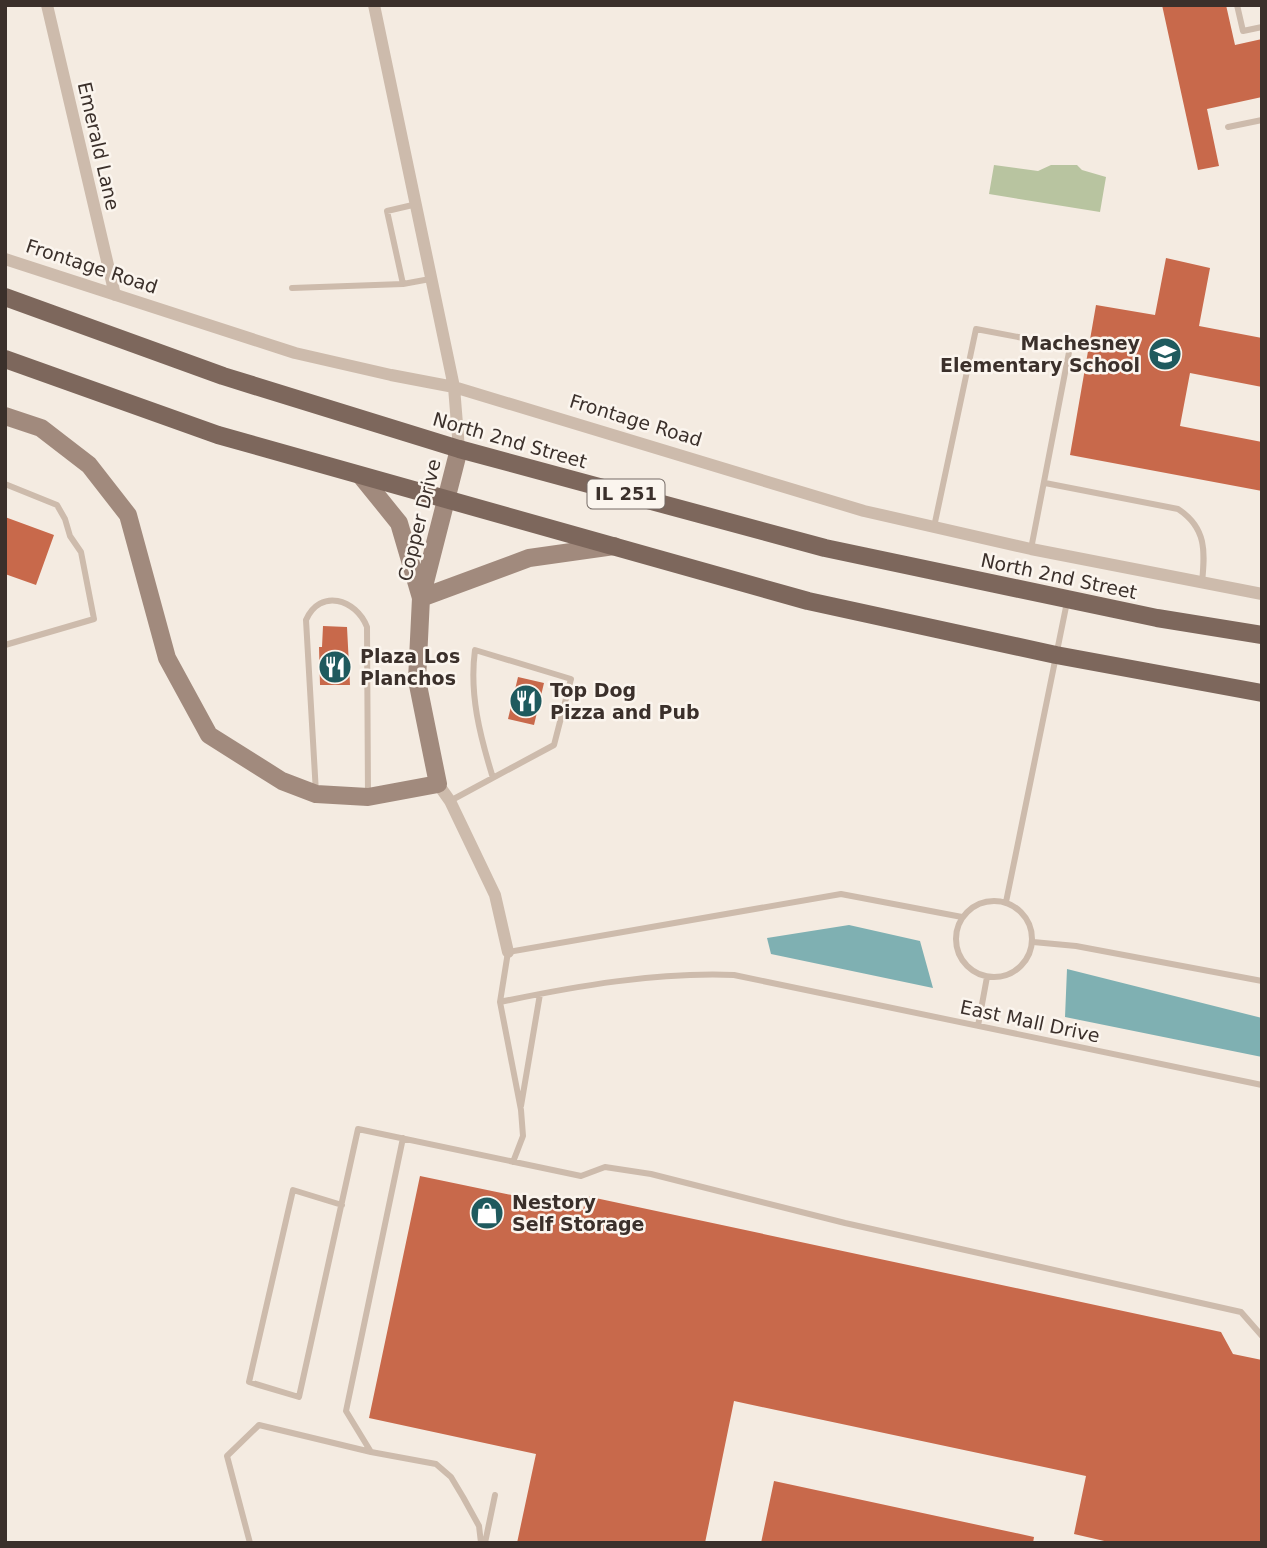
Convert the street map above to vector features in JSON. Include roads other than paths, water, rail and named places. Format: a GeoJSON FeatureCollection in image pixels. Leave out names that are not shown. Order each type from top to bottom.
{"type":"FeatureCollection","features":[{"type":"Feature","properties":{"kind":"main road","name":"North 2nd Street"},"geometry":{"type":"LineString","coordinates":[[5,298],[223,376],[460,449],[825,548],[1157,618],[1262,635]]}},
{"type":"Feature","properties":{"kind":"main road"},"geometry":{"type":"LineString","coordinates":[[5,359],[218,435],[808,601],[1056,655],[1262,693]]}},
{"type":"Feature","properties":{"kind":"street","name":"Emerald Lane"},"geometry":{"type":"LineString","coordinates":[[47,5],[115,295]]}},
{"type":"Feature","properties":{"kind":"street","name":"Copper Drive"},"geometry":{"type":"LineString","coordinates":[[374,5],[454,387],[460,449],[421,598],[417,680],[438,784],[450,801],[495,895],[508,952]]}},
{"type":"Feature","properties":{"kind":"street","name":"Frontage Road"},"geometry":{"type":"LineString","coordinates":[[5,259],[295,353],[454,387],[819,498],[1031,549],[1262,594]]}},
{"type":"Feature","properties":{"kind":"street"},"geometry":{"type":"LineString","coordinates":[[5,416],[41,428],[89,465],[128,515],[167,658],[209,735],[282,780],[316,794],[368,797],[438,784]]}},
{"type":"Feature","properties":{"kind":"street"},"geometry":{"type":"LineString","coordinates":[[361,476],[399,523],[421,598],[528,558],[614,546]]}},
{"type":"Feature","properties":{"kind":"lane"},"geometry":{"type":"LineString","coordinates":[[1237,5],[1243,31],[1262,27]]}},
{"type":"Feature","properties":{"kind":"lane"},"geometry":{"type":"LineString","coordinates":[[1228,127],[1262,120]]}},
{"type":"Feature","properties":{"kind":"lane"},"geometry":{"type":"LineString","coordinates":[[403,284],[387,211],[417,204]]}},
{"type":"Feature","properties":{"kind":"lane"},"geometry":{"type":"LineString","coordinates":[[292,288],[403,284],[432,278]]}},
{"type":"Feature","properties":{"kind":"lane"},"geometry":{"type":"LineString","coordinates":[[934,527],[976,329],[1070,347],[1031,549]]}},
{"type":"Feature","properties":{"kind":"lane"},"geometry":{"type":"LineString","coordinates":[[1045,483],[1178,509],[1189,517],[1199,530],[1205,551],[1202,583]]}},
{"type":"Feature","properties":{"kind":"lane"},"geometry":{"type":"LineString","coordinates":[[5,484],[57,505],[69,536],[81,552],[94,620],[5,645]]}},
{"type":"Feature","properties":{"kind":"lane"},"geometry":{"type":"LineString","coordinates":[[1006,902],[1068,599]]}},
{"type":"Feature","properties":{"kind":"lane"},"geometry":{"type":"LineString","coordinates":[[316,794],[306,620],[312,608],[324,601],[341,601],[362,615],[367,627],[368,797]]}},
{"type":"Feature","properties":{"kind":"lane"},"geometry":{"type":"LineString","coordinates":[[450,801],[493,778],[554,745],[571,680],[475,650],[474,702],[493,778]]}},
{"type":"Feature","properties":{"kind":"lane"},"geometry":{"type":"LineString","coordinates":[[513,1161],[523,1136],[521,1110],[500,1002],[508,952],[842,894],[962,918]]}},
{"type":"Feature","properties":{"kind":"lane"},"geometry":{"type":"LineString","coordinates":[[981,902],[1006,902],[1027,917],[1032,929],[1030,954],[1023,965],[1012,973],[987,977],[965,964],[956,942],[957,929],[970,908],[981,902]]}},
{"type":"Feature","properties":{"kind":"lane"},"geometry":{"type":"LineString","coordinates":[[1033,942],[1076,946],[1262,981]]}},
{"type":"Feature","properties":{"kind":"lane","name":"East Mall Drive"},"geometry":{"type":"LineString","coordinates":[[500,1002],[694,973],[734,975],[1262,1085]]}},
{"type":"Feature","properties":{"kind":"lane"},"geometry":{"type":"LineString","coordinates":[[978,1026],[987,977]]}},
{"type":"Feature","properties":{"kind":"lane"},"geometry":{"type":"LineString","coordinates":[[521,1110],[540,994]]}},
{"type":"Feature","properties":{"kind":"lane"},"geometry":{"type":"LineString","coordinates":[[342,1205],[293,1190],[249,1382],[299,1397],[342,1205],[358,1129],[581,1176],[606,1167],[651,1174],[845,1223],[1241,1312],[1262,1336]]}},
{"type":"Feature","properties":{"kind":"lane"},"geometry":{"type":"LineString","coordinates":[[371,1452],[346,1411],[403,1138]]}},
{"type":"Feature","properties":{"kind":"lane"},"geometry":{"type":"LineString","coordinates":[[250,1543],[227,1456],[259,1425],[371,1452],[436,1464],[451,1477],[479,1526],[483,1543]]}},
{"type":"Feature","properties":{"kind":"lane"},"geometry":{"type":"LineString","coordinates":[[483,1543],[495,1495]]}},
{"type":"Feature","properties":{"kind":"water"},"geometry":{"type":"Polygon","coordinates":[[[849,925],[920,941],[933,988],[771,954],[767,938],[849,925]]]}},
{"type":"Feature","properties":{"kind":"water"},"geometry":{"type":"Polygon","coordinates":[[[1067,969],[1262,1018],[1262,1057],[1065,1017],[1067,969]]]}},
{"type":"Feature","properties":{"kind":"place","name":"Machesney Elementary School"},"geometry":{"type":"Point","coordinates":[1165,354]}},
{"type":"Feature","properties":{"kind":"place","name":"Plaza Los Planchos"},"geometry":{"type":"Point","coordinates":[335,667]}},
{"type":"Feature","properties":{"kind":"place","name":"Top Dog Pizza and Pub"},"geometry":{"type":"Point","coordinates":[526,701]}},
{"type":"Feature","properties":{"kind":"place","name":"Nestory Self Storage"},"geometry":{"type":"Point","coordinates":[487,1213]}}]}
